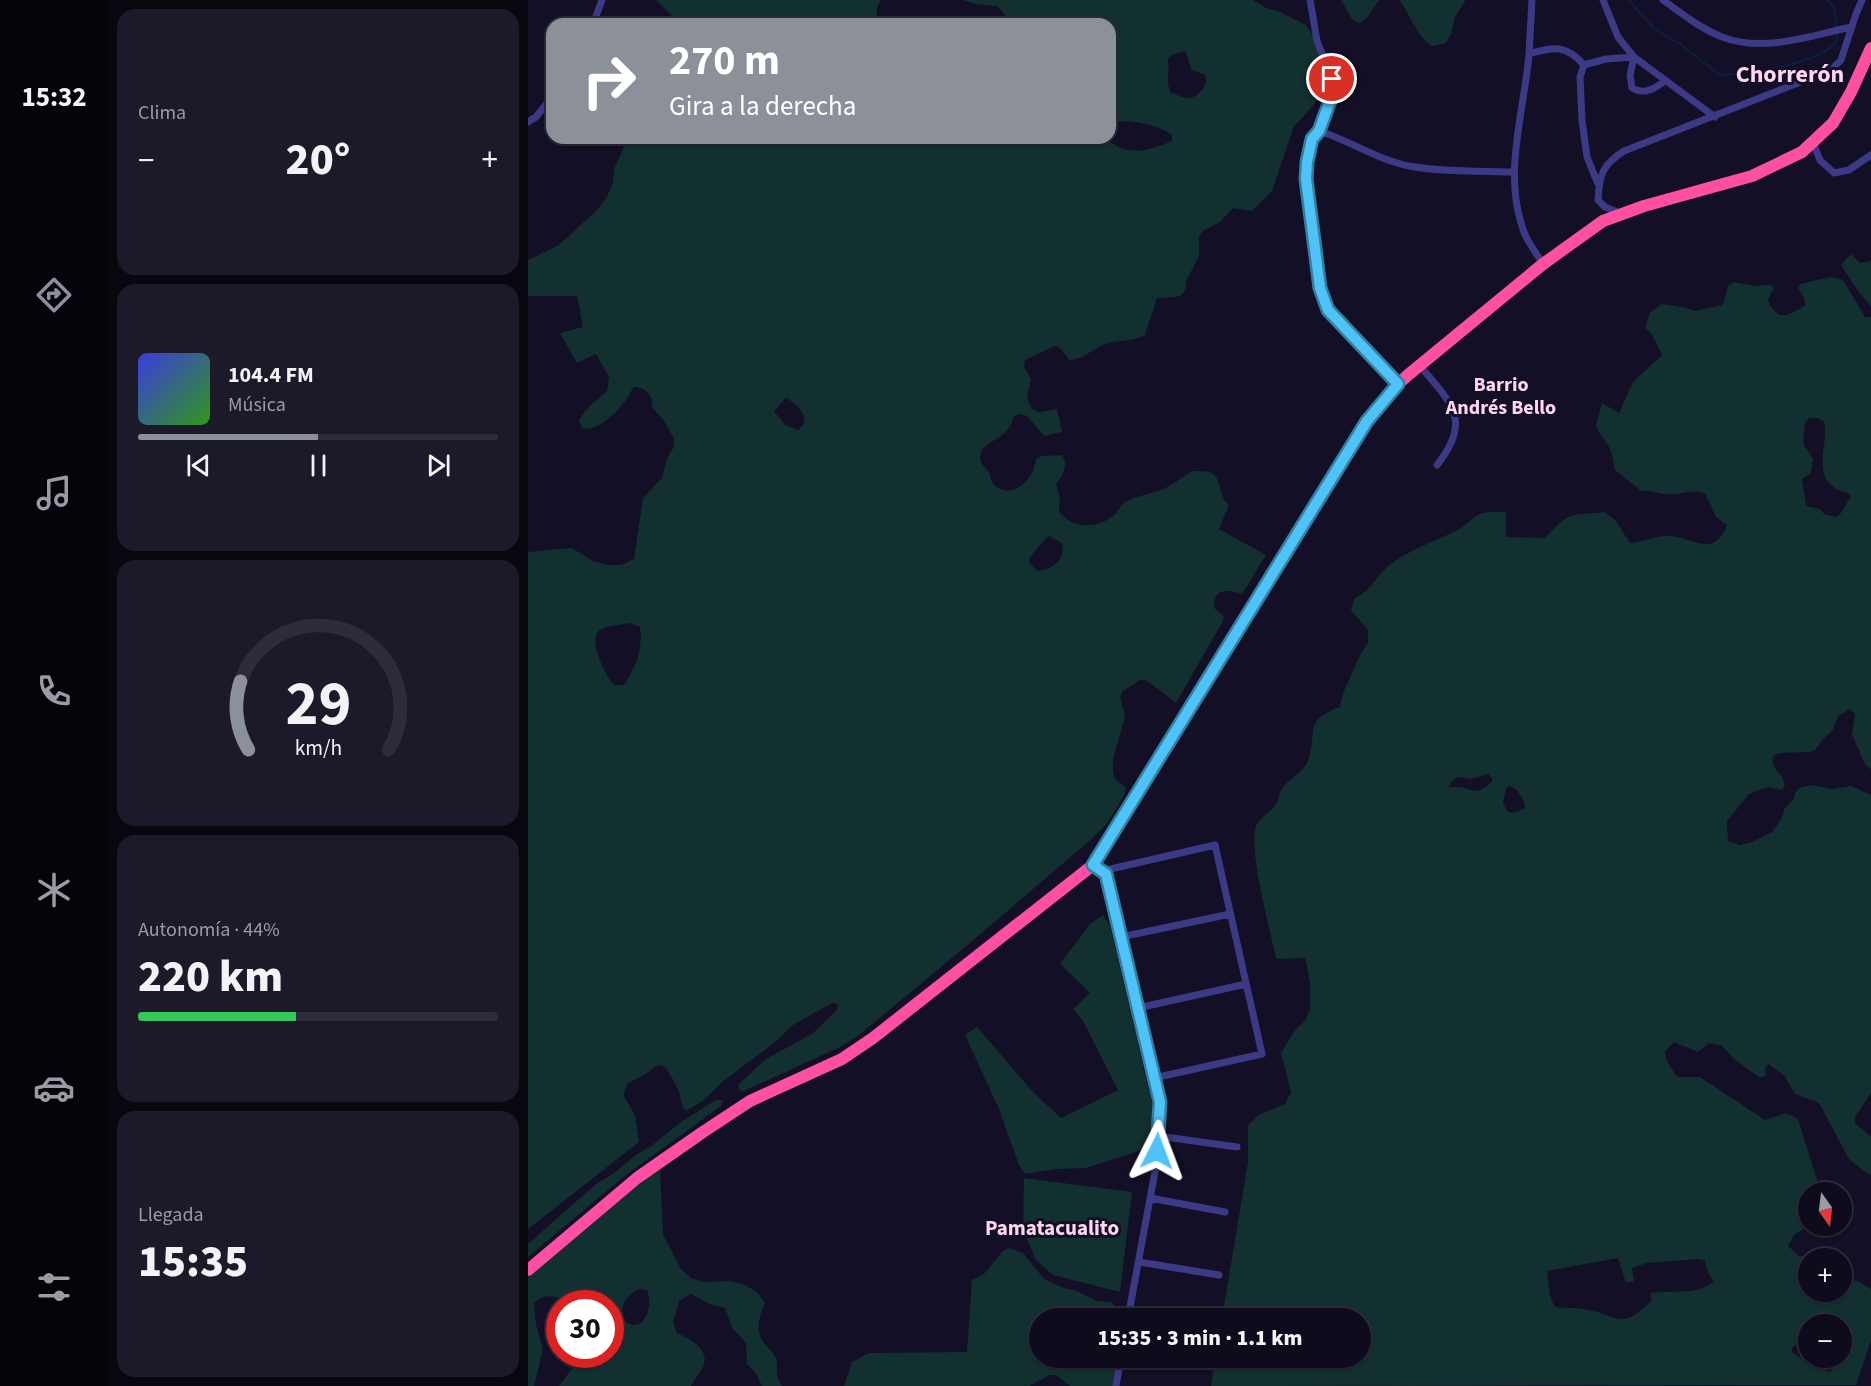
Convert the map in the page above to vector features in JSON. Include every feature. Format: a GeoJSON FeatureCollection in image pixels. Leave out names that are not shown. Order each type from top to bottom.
{"type":"FeatureCollection","features":[{"type":"Feature","properties":{"kind":"highway"},"geometry":{"type":"LineString","coordinates":[[528,1270],[637,1178],[750,1101],[842,1059],[1097,868],[1367,421],[1398,384],[1543,264],[1603,221],[1644,206],[1752,176],[1802,152],[1833,123],[1851,92],[1871,48]]}},
{"type":"Feature","properties":{"kind":"street"},"geometry":{"type":"LineString","coordinates":[[595,18],[602,0]]}},
{"type":"Feature","properties":{"kind":"street"},"geometry":{"type":"LineString","coordinates":[[1310,0],[1317,41],[1332,79],[1330,101],[1319,131],[1312,139],[1306,179],[1320,288],[1328,310],[1398,384]]}},
{"type":"Feature","properties":{"kind":"street"},"geometry":{"type":"LineString","coordinates":[[1532,0],[1529,54],[1513,172],[1524,234],[1543,264]]}},
{"type":"Feature","properties":{"kind":"street"},"geometry":{"type":"LineString","coordinates":[[1603,0],[1618,37],[1634,57],[1715,117]]}},
{"type":"Feature","properties":{"kind":"street"},"geometry":{"type":"LineString","coordinates":[[1662,0],[1701,26],[1723,37],[1761,44],[1847,28]]}},
{"type":"Feature","properties":{"kind":"street"},"geometry":{"type":"LineString","coordinates":[[1622,214],[1605,207],[1598,200],[1598,184],[1610,160],[1624,151],[1831,70],[1840,60],[1847,28],[1862,0]]}},
{"type":"Feature","properties":{"kind":"street"},"geometry":{"type":"LineString","coordinates":[[1529,54],[1550,48],[1564,49],[1575,55],[1584,65]]}},
{"type":"Feature","properties":{"kind":"street"},"geometry":{"type":"LineString","coordinates":[[1584,65],[1606,59],[1634,57]]}},
{"type":"Feature","properties":{"kind":"street"},"geometry":{"type":"LineString","coordinates":[[1634,57],[1630,75],[1632,88],[1638,92],[1649,91],[1665,80]]}},
{"type":"Feature","properties":{"kind":"street"},"geometry":{"type":"LineString","coordinates":[[1584,65],[1580,77],[1582,120],[1587,157],[1598,184]]}},
{"type":"Feature","properties":{"kind":"street"},"geometry":{"type":"LineString","coordinates":[[528,122],[536,117],[546,104]]}},
{"type":"Feature","properties":{"kind":"street"},"geometry":{"type":"LineString","coordinates":[[1319,131],[1334,135],[1363,151],[1414,167],[1513,172]]}},
{"type":"Feature","properties":{"kind":"street"},"geometry":{"type":"LineString","coordinates":[[1813,143],[1820,160],[1834,173],[1849,170],[1871,155]]}},
{"type":"Feature","properties":{"kind":"street"},"geometry":{"type":"LineString","coordinates":[[1420,366],[1455,412],[1455,428],[1450,448],[1437,465]]}},
{"type":"Feature","properties":{"kind":"street"},"geometry":{"type":"LineString","coordinates":[[1097,868],[1215,845],[1262,1054],[1154,1078]]}},
{"type":"Feature","properties":{"kind":"street"},"geometry":{"type":"LineString","coordinates":[[1097,868],[1106,874],[1160,1102],[1156,1166],[1130,1308]]}},
{"type":"Feature","properties":{"kind":"street"},"geometry":{"type":"LineString","coordinates":[[1121,937],[1230,914]]}},
{"type":"Feature","properties":{"kind":"street"},"geometry":{"type":"LineString","coordinates":[[1138,1008],[1246,984]]}},
{"type":"Feature","properties":{"kind":"street"},"geometry":{"type":"LineString","coordinates":[[1158,1136],[1237,1147]]}},
{"type":"Feature","properties":{"kind":"street"},"geometry":{"type":"LineString","coordinates":[[1150,1198],[1225,1212]]}},
{"type":"Feature","properties":{"kind":"street"},"geometry":{"type":"LineString","coordinates":[[1138,1262],[1219,1275]]}},
{"type":"Feature","properties":{"kind":"street"},"geometry":{"type":"LineString","coordinates":[[1117,1386],[1120,1368]]}},
{"type":"Feature","properties":{"kind":"green space"},"geometry":{"type":"Polygon","coordinates":[[[656,0],[881,0],[878,5],[877,18],[674,18],[656,0]]]}},
{"type":"Feature","properties":{"kind":"green space"},"geometry":{"type":"Polygon","coordinates":[[[963,0],[1253,0],[1306,25],[1331,58],[1332,77],[1313,106],[1294,126],[1272,191],[1252,211],[1233,208],[1220,222],[1203,231],[1199,236],[1199,256],[1186,281],[1186,289],[1182,295],[1176,297],[1157,298],[1145,335],[1108,343],[1074,360],[1069,360],[1061,349],[1055,346],[1025,360],[1024,367],[1031,379],[1027,398],[1032,409],[1038,412],[1057,409],[1062,432],[1044,436],[1027,416],[1020,414],[1014,416],[1005,432],[986,446],[980,456],[995,486],[1009,491],[1016,489],[1028,479],[1036,459],[1042,456],[1062,455],[1065,463],[1064,470],[1056,484],[1060,498],[1059,511],[1071,522],[1086,525],[1102,523],[1128,501],[1166,488],[1189,473],[1209,472],[1216,478],[1223,497],[1229,505],[1219,529],[1266,555],[1242,594],[1231,591],[1218,593],[1214,601],[1214,608],[1224,616],[1222,623],[1176,703],[1146,680],[1140,680],[1123,691],[1120,697],[1125,717],[1113,759],[1113,772],[1115,779],[1125,787],[1125,794],[1107,824],[1087,843],[858,1036],[840,1047],[740,1091],[738,1085],[766,1059],[812,1034],[837,1010],[838,1004],[832,1003],[793,1025],[774,1043],[722,1082],[703,1101],[686,1111],[674,1081],[662,1065],[656,1066],[628,1083],[624,1096],[635,1115],[639,1142],[528,1229],[528,552],[572,548],[593,561],[608,565],[621,565],[634,559],[643,498],[662,478],[667,458],[674,447],[674,439],[665,422],[652,407],[650,396],[638,387],[634,387],[622,405],[600,425],[588,429],[582,428],[579,421],[582,415],[607,391],[609,377],[596,354],[577,363],[560,333],[583,327],[577,296],[528,296],[528,260],[559,245],[598,209],[607,197],[613,182],[614,169],[625,144],[1113,144],[1137,151],[1172,141],[1172,135],[1151,125],[1116,122],[1116,18],[1006,18],[997,6],[963,0]],[[1185,51],[1172,55],[1168,59],[1168,84],[1171,93],[1190,98],[1201,91],[1206,79],[1205,75],[1192,70],[1185,51]],[[786,398],[774,411],[785,425],[798,430],[804,422],[804,417],[799,408],[786,398]],[[1049,536],[1029,560],[1038,571],[1053,566],[1062,554],[1062,543],[1049,536]],[[630,623],[604,628],[598,632],[596,637],[600,659],[614,685],[624,685],[635,665],[639,650],[640,627],[630,623]]]}},
{"type":"Feature","properties":{"kind":"green space"},"geometry":{"type":"Polygon","coordinates":[[[1341,0],[1379,0],[1366,19],[1359,23],[1351,18],[1341,0]]]}},
{"type":"Feature","properties":{"kind":"green space"},"geometry":{"type":"Polygon","coordinates":[[[1399,0],[1465,1],[1454,19],[1452,32],[1446,43],[1432,46],[1418,31],[1399,0]]]}},
{"type":"Feature","properties":{"kind":"green space"},"geometry":{"type":"Polygon","coordinates":[[[1851,254],[1860,263],[1871,261],[1871,306],[1841,265],[1851,254]]]}},
{"type":"Feature","properties":{"kind":"green space"},"geometry":{"type":"Polygon","coordinates":[[[1830,277],[1843,280],[1865,317],[1871,317],[1871,769],[1866,766],[1852,735],[1855,714],[1850,709],[1838,716],[1833,730],[1815,750],[1780,753],[1773,756],[1773,764],[1785,785],[1782,790],[1768,787],[1749,794],[1727,821],[1728,841],[1740,845],[1772,832],[1799,788],[1812,785],[1831,789],[1851,786],[1871,795],[1871,1093],[1855,1117],[1855,1123],[1871,1137],[1871,1175],[1849,1159],[1819,1103],[1795,1094],[1784,1075],[1768,1064],[1765,1069],[1766,1075],[1760,1078],[1735,1060],[1722,1046],[1709,1043],[1698,1052],[1674,1042],[1665,1052],[1666,1060],[1677,1077],[1700,1077],[1765,1120],[1786,1113],[1798,1119],[1818,1182],[1798,1182],[1798,1232],[1788,1246],[1798,1255],[1798,1302],[1852,1302],[1852,1279],[1871,1289],[1871,1340],[1856,1385],[1211,1386],[1214,1368],[1371,1368],[1371,1308],[1224,1308],[1248,1162],[1248,1125],[1259,1115],[1285,1104],[1291,1092],[1281,1053],[1295,1030],[1305,1021],[1310,1009],[1310,982],[1305,958],[1276,959],[1257,868],[1254,834],[1257,824],[1276,804],[1283,787],[1306,765],[1316,723],[1320,717],[1340,707],[1343,693],[1368,643],[1368,630],[1351,610],[1355,598],[1393,562],[1459,529],[1484,513],[1506,512],[1506,537],[1545,538],[1571,516],[1605,512],[1616,521],[1630,543],[1667,536],[1701,544],[1715,541],[1727,525],[1716,517],[1705,493],[1670,494],[1641,491],[1614,469],[1610,449],[1596,426],[1602,403],[1619,413],[1633,382],[1662,355],[1651,333],[1645,328],[1650,313],[1661,304],[1694,311],[1722,305],[1728,286],[1734,282],[1755,286],[1769,285],[1774,287],[1768,299],[1770,306],[1779,315],[1787,315],[1805,306],[1805,300],[1798,288],[1800,284],[1830,277]],[[1810,418],[1805,422],[1803,443],[1813,459],[1811,473],[1802,479],[1806,506],[1820,509],[1824,514],[1836,517],[1851,496],[1831,485],[1826,478],[1823,471],[1824,422],[1818,418],[1810,418]],[[1488,774],[1471,779],[1458,777],[1449,787],[1477,791],[1492,781],[1488,774]],[[1509,786],[1506,788],[1503,803],[1507,811],[1513,813],[1525,808],[1524,801],[1518,791],[1509,786]],[[1618,1258],[1547,1271],[1554,1306],[1595,1311],[1618,1319],[1625,1319],[1640,1311],[1651,1301],[1651,1293],[1700,1289],[1714,1282],[1705,1261],[1699,1259],[1647,1263],[1632,1268],[1634,1281],[1626,1283],[1618,1258]]]}},
{"type":"Feature","properties":{"kind":"green space"},"geometry":{"type":"Polygon","coordinates":[[[1103,915],[1110,926],[1153,1107],[1154,1123],[1151,1138],[1142,1150],[1086,1168],[1057,1169],[1025,1174],[1019,1165],[999,1109],[965,1035],[977,1027],[1033,1092],[1061,1118],[1118,1090],[1083,1021],[1073,1009],[1090,993],[1060,964],[1090,924],[1103,915]]]}},
{"type":"Feature","properties":{"kind":"green space"},"geometry":{"type":"Polygon","coordinates":[[[716,1100],[723,1100],[721,1106],[626,1175],[528,1257],[528,1244],[596,1184],[613,1174],[681,1122],[716,1100]]]}},
{"type":"Feature","properties":{"kind":"green space"},"geometry":{"type":"Polygon","coordinates":[[[660,1169],[663,1234],[681,1269],[691,1278],[704,1282],[731,1281],[757,1292],[765,1303],[759,1321],[760,1335],[775,1356],[777,1375],[782,1386],[762,1386],[757,1375],[747,1364],[746,1343],[732,1328],[725,1308],[710,1304],[691,1294],[679,1301],[673,1322],[677,1333],[701,1348],[705,1358],[700,1373],[691,1386],[559,1386],[572,1368],[624,1368],[624,1321],[637,1325],[646,1317],[648,1311],[647,1290],[640,1289],[631,1294],[624,1304],[624,1290],[546,1290],[546,1297],[534,1303],[536,1324],[543,1349],[534,1386],[528,1386],[528,1277],[620,1198],[660,1169]]]}},
{"type":"Feature","properties":{"kind":"green space"},"geometry":{"type":"Polygon","coordinates":[[[1024,1178],[1132,1192],[1120,1292],[1053,1275],[1036,1260],[1023,1230],[1024,1178]]]}},
{"type":"Feature","properties":{"kind":"green space"},"geometry":{"type":"Polygon","coordinates":[[[1009,1248],[1023,1253],[1044,1279],[1097,1301],[1111,1302],[1117,1308],[1029,1308],[1029,1368],[1117,1368],[1114,1386],[1070,1386],[1056,1375],[1050,1375],[1029,1386],[844,1386],[852,1362],[869,1353],[967,1352],[972,1280],[984,1274],[1003,1251],[1009,1248]]]}},
{"type":"Feature","properties":{"kind":"waterway"},"geometry":{"type":"LineString","coordinates":[[1629,0],[1653,28],[1680,44],[1720,75],[1783,66],[1827,50],[1837,41],[1835,10],[1828,0]]}},
{"type":"Feature","properties":{"kind":"district","name":"Chorrerón"},"geometry":{"type":"Point","coordinates":[1790,74]}},
{"type":"Feature","properties":{"kind":"district","name":"Barrio Andrés Bello"},"geometry":{"type":"Point","coordinates":[1501,396]}},
{"type":"Feature","properties":{"kind":"district","name":"Pamatacualito"},"geometry":{"type":"Point","coordinates":[1052,1228]}},
{"type":"Feature","properties":{"kind":"route"},"geometry":{"type":"LineString","coordinates":[[1157,1151],[1160,1102],[1106,874],[1093,865],[1367,421],[1398,384],[1328,310],[1320,288],[1306,179],[1312,139],[1319,131],[1330,101],[1332,79]]}}]}
